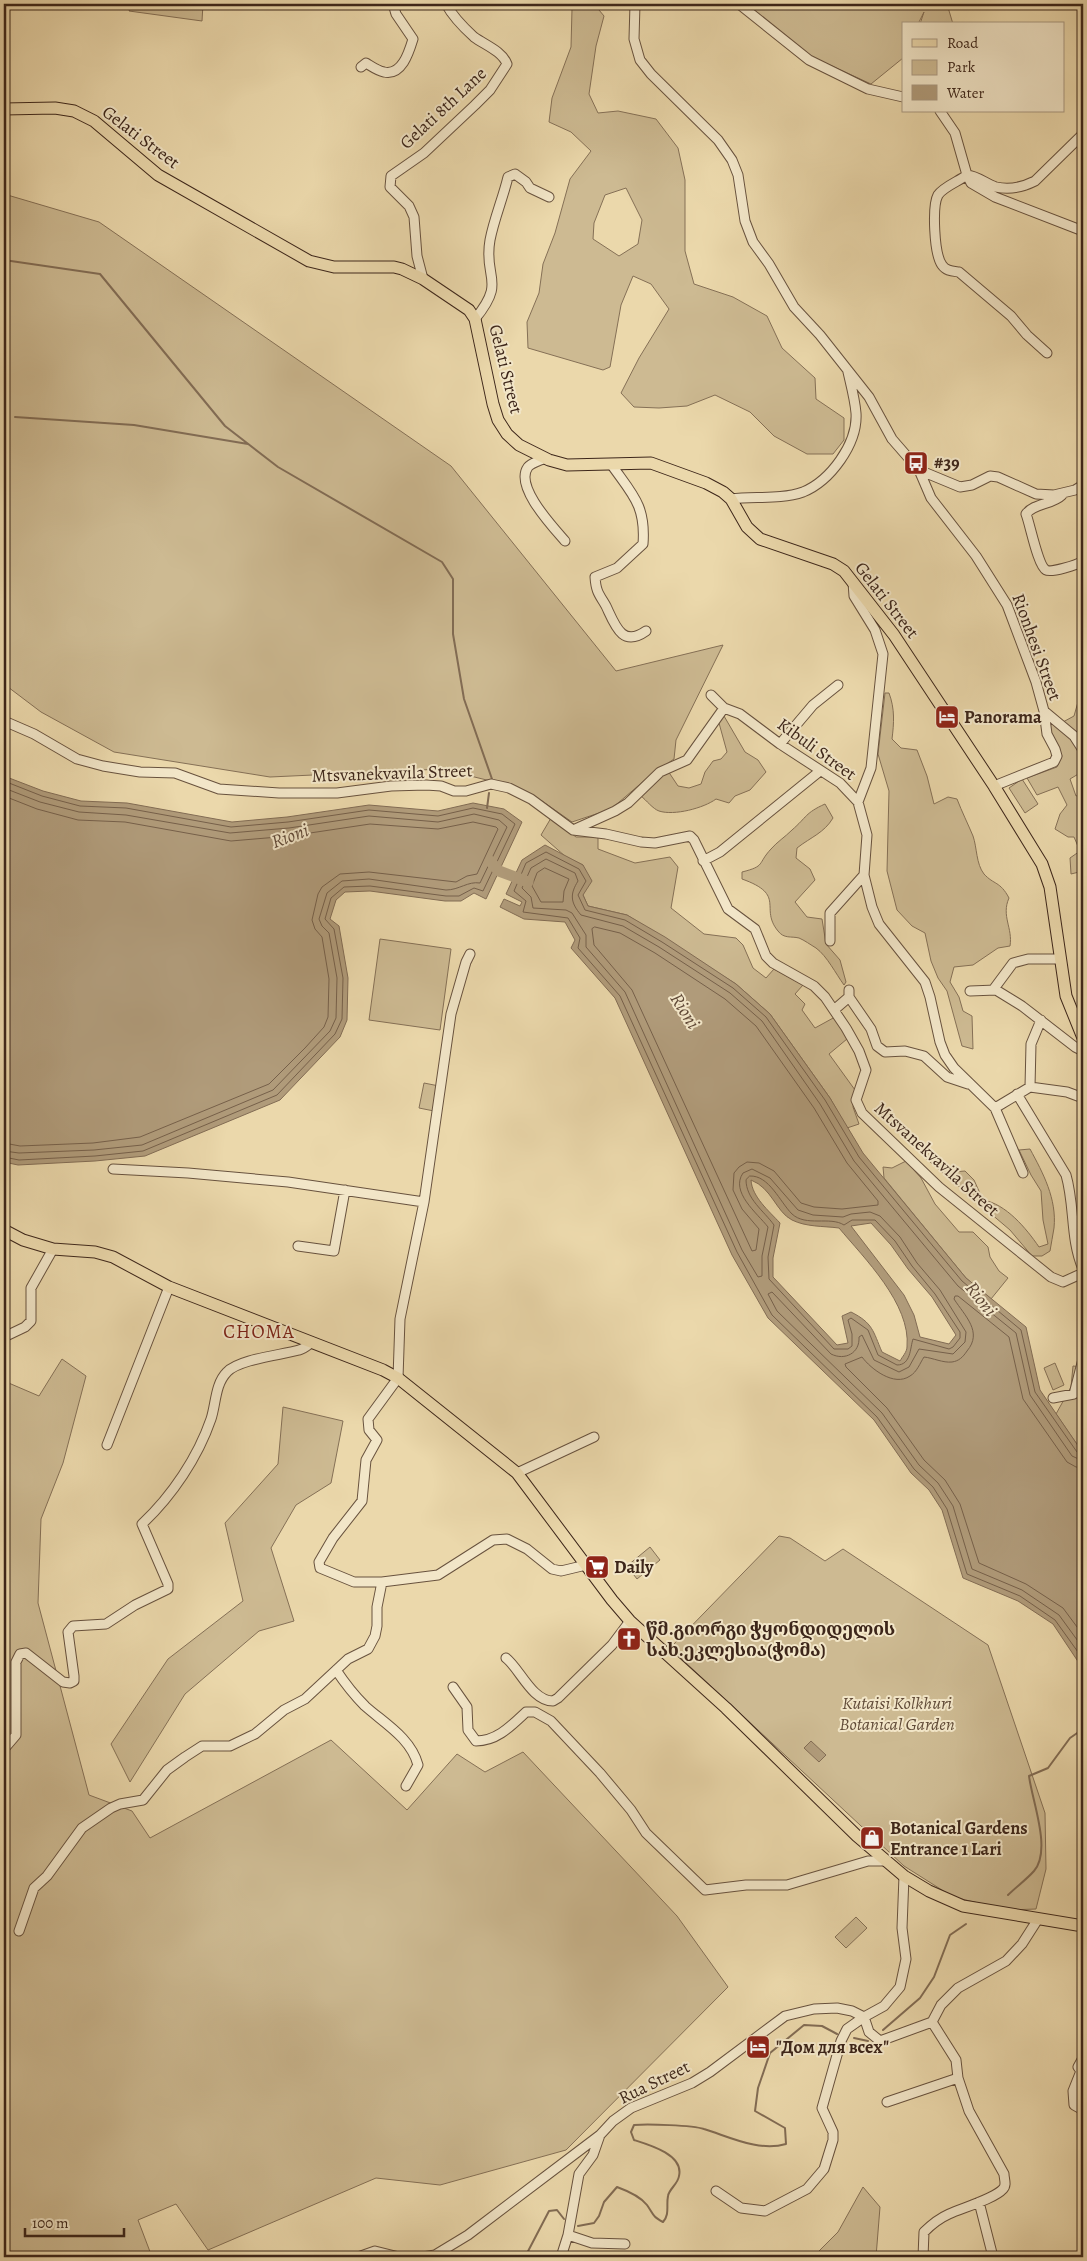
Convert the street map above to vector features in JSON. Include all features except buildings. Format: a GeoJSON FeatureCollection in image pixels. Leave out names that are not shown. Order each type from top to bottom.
{"type":"FeatureCollection","features":[{"type":"Feature","properties":{"kind":"main road","name":"Gelati Street"},"geometry":{"type":"LineString","coordinates":[[4,109],[55,108],[74,111],[94,121],[158,175],[309,261],[334,267],[394,267],[424,279],[462,304],[475,319],[498,420],[507,434],[519,444],[545,458],[567,465],[624,462],[651,463],[706,483],[723,492],[731,499],[748,527],[760,539],[834,564],[844,571],[894,635],[994,786],[1042,864],[1050,887],[1066,996],[1083,1038]]}},
{"type":"Feature","properties":{"kind":"main road"},"geometry":{"type":"LineString","coordinates":[[4,1230],[24,1240],[54,1249],[94,1252],[113,1257],[169,1287],[383,1370],[398,1378],[517,1473],[612,1600],[630,1621],[726,1708],[857,1836],[904,1876],[929,1892],[963,1906],[1083,1926]]}},
{"type":"Feature","properties":{"kind":"street"},"geometry":{"type":"LineString","coordinates":[[361,67],[366,63],[384,72],[394,71],[407,59],[412,39],[392,4]]}},
{"type":"Feature","properties":{"kind":"street","name":"Gelati 8th Lane"},"geometry":{"type":"LineString","coordinates":[[424,279],[417,256],[414,217],[409,206],[390,187],[391,176],[424,152],[475,105],[494,85],[507,64],[499,53],[475,37],[455,19],[446,4]]}},
{"type":"Feature","properties":{"kind":"street"},"geometry":{"type":"LineString","coordinates":[[635,4],[634,39],[640,60],[718,140],[732,160],[738,174],[745,221],[753,242],[769,264],[794,307],[848,369],[869,397],[892,439],[919,470],[960,486],[972,485],[990,476],[998,477],[1036,494],[1054,495],[1083,486]]}},
{"type":"Feature","properties":{"kind":"street"},"geometry":{"type":"LineString","coordinates":[[739,4],[808,60],[868,89],[902,97]]}},
{"type":"Feature","properties":{"kind":"street"},"geometry":{"type":"LineString","coordinates":[[941,112],[955,133],[971,183],[995,197],[1083,231]]}},
{"type":"Feature","properties":{"kind":"street"},"geometry":{"type":"LineString","coordinates":[[1047,353],[1027,335],[1011,316],[959,272],[948,271],[938,258],[935,201],[940,193],[967,175],[974,176],[996,186],[1025,187],[1035,182],[1083,134]]}},
{"type":"Feature","properties":{"kind":"street"},"geometry":{"type":"LineString","coordinates":[[475,319],[492,295],[494,287],[490,264],[490,241],[508,177],[515,174],[526,182],[530,188],[549,197]]}},
{"type":"Feature","properties":{"kind":"street"},"geometry":{"type":"LineString","coordinates":[[731,499],[782,496],[802,492],[819,483],[837,464],[850,444],[856,415],[848,369]]}},
{"type":"Feature","properties":{"kind":"street"},"geometry":{"type":"LineString","coordinates":[[545,458],[529,465],[524,473],[524,482],[544,516],[565,541]]}},
{"type":"Feature","properties":{"kind":"street"},"geometry":{"type":"LineString","coordinates":[[611,464],[636,500],[643,516],[642,544],[617,568],[595,577],[597,593],[605,605],[612,622],[621,633],[629,638],[637,638],[646,632]]}},
{"type":"Feature","properties":{"kind":"street","name":"Rionhesi Street"},"geometry":{"type":"LineString","coordinates":[[919,470],[931,498],[976,556],[1007,605],[1036,682],[1044,711],[1046,734],[1056,750],[1057,756],[1054,762],[994,786]]}},
{"type":"Feature","properties":{"kind":"street"},"geometry":{"type":"LineString","coordinates":[[1065,493],[1058,499],[1030,509],[1026,514],[1043,568],[1053,572],[1083,562]]}},
{"type":"Feature","properties":{"kind":"street"},"geometry":{"type":"LineString","coordinates":[[853,582],[854,596],[875,630],[883,654],[871,768],[858,802]]}},
{"type":"Feature","properties":{"kind":"street"},"geometry":{"type":"LineString","coordinates":[[780,744],[814,705],[838,685]]}},
{"type":"Feature","properties":{"kind":"street"},"geometry":{"type":"LineString","coordinates":[[573,830],[628,803],[660,772],[687,760],[724,708],[711,694]]}},
{"type":"Feature","properties":{"kind":"street","name":"Kibuli Street"},"geometry":{"type":"LineString","coordinates":[[724,708],[740,714],[780,744],[840,783],[858,802],[867,835],[864,875],[872,907],[879,924],[925,982],[945,1055],[994,1108]]}},
{"type":"Feature","properties":{"kind":"street"},"geometry":{"type":"LineString","coordinates":[[1044,711],[1074,736],[1083,750]]}},
{"type":"Feature","properties":{"kind":"street","name":"Mtsvanekvavila Street"},"geometry":{"type":"LineString","coordinates":[[4,721],[34,734],[77,759],[103,766],[140,772],[175,773],[219,789],[279,793],[337,793],[391,786],[426,785],[442,786],[454,791],[466,791],[491,784],[498,785],[530,799],[573,830],[656,843],[690,836],[728,909],[755,929],[766,956],[773,963],[814,986],[834,1010],[859,1051],[866,1070],[856,1100],[857,1107],[862,1113],[939,1188],[1032,1264],[1051,1277],[1064,1282],[1082,1273]]}},
{"type":"Feature","properties":{"kind":"street"},"geometry":{"type":"LineString","coordinates":[[703,861],[720,852],[820,771]]}},
{"type":"Feature","properties":{"kind":"street"},"geometry":{"type":"LineString","coordinates":[[830,940],[830,912],[864,875]]}},
{"type":"Feature","properties":{"kind":"street"},"geometry":{"type":"LineString","coordinates":[[470,954],[451,1014],[424,1202],[400,1319],[398,1378],[368,1419],[369,1430],[377,1440],[366,1460],[362,1501],[333,1538],[319,1562],[320,1568],[354,1582],[382,1582],[438,1575],[493,1540],[507,1538],[527,1549],[552,1569],[561,1571],[586,1565]]}},
{"type":"Feature","properties":{"kind":"street"},"geometry":{"type":"LineString","coordinates":[[993,990],[1013,963],[1028,959],[1061,959]]}},
{"type":"Feature","properties":{"kind":"street"},"geometry":{"type":"LineString","coordinates":[[970,991],[993,990],[1022,1006],[1083,1051]]}},
{"type":"Feature","properties":{"kind":"street"},"geometry":{"type":"LineString","coordinates":[[834,1010],[849,994],[871,1029],[877,1046],[885,1052],[905,1051],[924,1056],[947,1077],[971,1085]]}},
{"type":"Feature","properties":{"kind":"street"},"geometry":{"type":"LineString","coordinates":[[1030,1087],[1030,1044],[1041,1020]]}},
{"type":"Feature","properties":{"kind":"street"},"geometry":{"type":"LineString","coordinates":[[1023,1173],[994,1108],[1030,1087],[1067,1092],[1083,1098]]}},
{"type":"Feature","properties":{"kind":"street"},"geometry":{"type":"LineString","coordinates":[[1016,1094],[1066,1175],[1070,1188],[1074,1236],[1082,1273]]}},
{"type":"Feature","properties":{"kind":"street"},"geometry":{"type":"LineString","coordinates":[[114,1169],[188,1172],[288,1182],[424,1202]]}},
{"type":"Feature","properties":{"kind":"street"},"geometry":{"type":"LineString","coordinates":[[298,1246],[334,1251],[345,1190]]}},
{"type":"Feature","properties":{"kind":"street"},"geometry":{"type":"LineString","coordinates":[[4,1337],[25,1327],[31,1321],[31,1288],[54,1249]]}},
{"type":"Feature","properties":{"kind":"street"},"geometry":{"type":"LineString","coordinates":[[108,1445],[169,1287]]}},
{"type":"Feature","properties":{"kind":"street"},"geometry":{"type":"LineString","coordinates":[[4,1749],[16,1735],[16,1662],[20,1654],[26,1653],[63,1682],[70,1683],[74,1681],[74,1676],[68,1632],[73,1626],[106,1624],[135,1605],[168,1589],[168,1584],[156,1552],[142,1524],[183,1474],[211,1419],[218,1388],[227,1372],[236,1366],[272,1355],[301,1350],[312,1342]]}},
{"type":"Feature","properties":{"kind":"street"},"geometry":{"type":"LineString","coordinates":[[1053,1398],[1074,1394],[1083,1359]]}},
{"type":"Feature","properties":{"kind":"street"},"geometry":{"type":"LineString","coordinates":[[517,1473],[594,1437]]}},
{"type":"Feature","properties":{"kind":"street"},"geometry":{"type":"LineString","coordinates":[[20,1931],[34,1888],[47,1876],[82,1828],[120,1804],[144,1800],[167,1770],[202,1746],[230,1746],[256,1734],[284,1710],[305,1699],[348,1659],[368,1649],[375,1636],[382,1582]]}},
{"type":"Feature","properties":{"kind":"street"},"geometry":{"type":"LineString","coordinates":[[506,1658],[523,1680],[542,1698],[552,1701],[558,1698],[612,1645],[630,1621]]}},
{"type":"Feature","properties":{"kind":"street"},"geometry":{"type":"LineString","coordinates":[[336,1670],[365,1706],[390,1724],[416,1757],[418,1765],[406,1786]]}},
{"type":"Feature","properties":{"kind":"street"},"geometry":{"type":"LineString","coordinates":[[452,1687],[467,1706],[468,1730],[476,1741],[487,1741],[508,1729],[526,1712],[535,1712],[551,1722],[600,1773],[631,1810],[646,1833],[705,1890],[746,1885],[786,1886],[868,1861],[886,1861]]}},
{"type":"Feature","properties":{"kind":"street"},"geometry":{"type":"LineString","coordinates":[[716,2191],[741,2208],[765,2211],[807,2189],[824,2169],[833,2140],[833,2132],[822,2108],[841,2041],[846,2029],[884,2006],[900,1986],[906,1959],[902,1928],[904,1876]]}},
{"type":"Feature","properties":{"kind":"street"},"geometry":{"type":"LineString","coordinates":[[864,2018],[869,2032],[880,2041],[932,2022],[941,2005],[958,1988],[1006,1961],[1022,1944],[1038,1918]]}},
{"type":"Feature","properties":{"kind":"street","name":"Rua Street"},"geometry":{"type":"LineString","coordinates":[[423,2257],[434,2255],[468,2235],[600,2135],[613,2121],[631,2108],[692,2083],[710,2072],[785,2016],[814,2010],[837,2008],[852,2011],[864,2018]]}},
{"type":"Feature","properties":{"kind":"street"},"geometry":{"type":"LineString","coordinates":[[922,2257],[924,2232],[947,2214],[979,2202],[1003,2189],[1005,2185],[1004,2174],[969,2111],[958,2078],[956,2060],[932,2022]]}},
{"type":"Feature","properties":{"kind":"street"},"geometry":{"type":"LineString","coordinates":[[1083,2058],[1078,2067],[1082,2071],[1080,2079],[1073,2091],[1074,2105],[1083,2110]]}},
{"type":"Feature","properties":{"kind":"street"},"geometry":{"type":"LineString","coordinates":[[887,2102],[958,2078]]}},
{"type":"Feature","properties":{"kind":"street"},"geometry":{"type":"LineString","coordinates":[[561,2257],[568,2235],[579,2174],[593,2156],[600,2135]]}},
{"type":"Feature","properties":{"kind":"street"},"geometry":{"type":"LineString","coordinates":[[979,2202],[993,2257]]}},
{"type":"Feature","properties":{"kind":"street"},"geometry":{"type":"LineString","coordinates":[[568,2235],[592,2244],[625,2244]]}},
{"type":"Feature","properties":{"kind":"street"},"geometry":{"type":"LineString","coordinates":[[358,2257],[375,2251],[399,2257]]}},
{"type":"Feature","properties":{"kind":"green space"},"geometry":{"type":"Polygon","coordinates":[[[132,4],[203,4],[202,21],[129,11],[132,4]]]}},
{"type":"Feature","properties":{"kind":"green space"},"geometry":{"type":"Polygon","coordinates":[[[577,4],[594,4],[604,16],[596,46],[589,94],[598,113],[618,111],[656,119],[678,148],[685,180],[685,251],[694,284],[733,297],[767,316],[782,348],[815,378],[816,399],[844,418],[844,440],[833,454],[807,454],[774,436],[750,412],[715,395],[687,406],[634,407],[621,393],[639,358],[669,309],[651,284],[633,276],[621,305],[610,367],[603,370],[528,348],[527,322],[539,293],[543,264],[555,233],[570,179],[591,151],[571,132],[549,122],[552,98],[571,47],[572,9],[577,4]],[[626,188],[605,195],[594,223],[593,239],[619,256],[638,244],[642,220],[626,188]]]}},
{"type":"Feature","properties":{"kind":"green space"},"geometry":{"type":"Polygon","coordinates":[[[744,4],[947,4],[952,22],[921,22],[924,12],[919,22],[902,22],[902,59],[871,84],[808,55],[744,4]]]}},
{"type":"Feature","properties":{"kind":"green space"},"geometry":{"type":"Polygon","coordinates":[[[4,194],[99,222],[451,466],[616,671],[723,645],[676,740],[674,759],[652,774],[611,809],[572,822],[542,801],[511,786],[442,769],[270,777],[114,752],[41,712],[4,684],[4,194]]]}},
{"type":"Feature","properties":{"kind":"green space"},"geometry":{"type":"Polygon","coordinates":[[[885,693],[889,693],[893,710],[892,739],[901,748],[917,750],[927,776],[934,804],[948,797],[957,799],[973,836],[981,870],[1003,889],[1009,898],[1006,911],[1010,946],[998,948],[973,965],[954,967],[950,982],[959,997],[963,1011],[972,1016],[973,1049],[962,1046],[947,991],[938,978],[931,961],[925,933],[912,926],[897,910],[887,871],[889,791],[878,754],[885,693]]]}},
{"type":"Feature","properties":{"kind":"green space"},"geometry":{"type":"Polygon","coordinates":[[[1083,701],[1083,741],[1063,722],[1074,716],[1078,702],[1083,701]]]}},
{"type":"Feature","properties":{"kind":"green space"},"geometry":{"type":"Polygon","coordinates":[[[724,716],[745,752],[758,760],[766,772],[750,790],[735,796],[729,803],[716,799],[697,808],[680,812],[665,812],[654,808],[641,796],[668,771],[678,786],[689,788],[701,784],[705,772],[713,761],[721,759],[727,752],[719,723],[724,716]]]}},
{"type":"Feature","properties":{"kind":"green space"},"geometry":{"type":"Polygon","coordinates":[[[1051,721],[1075,742],[1081,755],[1080,773],[1070,779],[1076,796],[1083,794],[1083,871],[1071,874],[1070,858],[1080,851],[1074,837],[1068,837],[1055,829],[1060,814],[1067,805],[1058,787],[1037,795],[1027,778],[1057,767],[1062,756],[1054,741],[1048,722],[1051,721]]]}},
{"type":"Feature","properties":{"kind":"green space"},"geometry":{"type":"Polygon","coordinates":[[[1022,779],[1038,804],[1025,813],[1009,788],[1022,779]]]}},
{"type":"Feature","properties":{"kind":"green space"},"geometry":{"type":"Polygon","coordinates":[[[825,804],[833,818],[821,831],[797,848],[796,858],[810,869],[815,880],[795,902],[807,917],[822,919],[826,944],[840,960],[846,982],[844,985],[820,951],[799,938],[780,934],[773,923],[768,896],[756,885],[742,879],[742,872],[758,866],[773,846],[814,810],[825,804]]]}},
{"type":"Feature","properties":{"kind":"green space"},"geometry":{"type":"Polygon","coordinates":[[[551,818],[576,837],[598,837],[598,849],[635,863],[670,857],[678,867],[671,908],[704,934],[736,938],[743,945],[753,968],[766,978],[774,969],[803,985],[795,994],[805,1004],[802,1010],[815,1028],[835,1017],[847,1039],[829,1054],[855,1090],[853,1107],[859,1124],[847,1128],[830,1098],[770,1014],[736,984],[627,915],[588,906],[583,895],[583,865],[566,857],[541,835],[551,818]]]}},
{"type":"Feature","properties":{"kind":"green space"},"geometry":{"type":"Polygon","coordinates":[[[380,939],[451,949],[440,1030],[369,1020],[380,939]]]}},
{"type":"Feature","properties":{"kind":"green space"},"geometry":{"type":"Polygon","coordinates":[[[424,1083],[439,1086],[434,1111],[419,1108],[424,1083]]]}},
{"type":"Feature","properties":{"kind":"green space"},"geometry":{"type":"Polygon","coordinates":[[[925,1147],[953,1172],[965,1171],[974,1180],[983,1200],[1000,1206],[1015,1218],[1039,1247],[1048,1244],[1043,1220],[1041,1191],[1019,1150],[1030,1149],[1048,1187],[1053,1207],[1054,1228],[1050,1251],[1042,1256],[1032,1256],[1010,1230],[923,1156],[925,1147]]]}},
{"type":"Feature","properties":{"kind":"green space"},"geometry":{"type":"Polygon","coordinates":[[[906,1161],[921,1178],[935,1204],[959,1232],[973,1232],[988,1247],[990,1257],[999,1271],[1008,1278],[991,1299],[966,1278],[884,1178],[883,1167],[892,1168],[906,1161]]]}},
{"type":"Feature","properties":{"kind":"green space"},"geometry":{"type":"Polygon","coordinates":[[[62,1359],[86,1376],[63,1463],[41,1519],[38,1603],[89,1795],[132,1811],[150,1838],[331,1740],[407,1810],[457,1754],[485,1772],[523,1752],[677,1916],[728,1987],[566,2150],[440,2185],[376,2178],[208,2250],[176,2204],[138,2220],[152,2257],[4,2257],[4,1381],[39,1396],[62,1359]]]}},
{"type":"Feature","properties":{"kind":"green space"},"geometry":{"type":"Polygon","coordinates":[[[1055,1363],[1064,1385],[1053,1390],[1044,1368],[1055,1363]]]}},
{"type":"Feature","properties":{"kind":"green space"},"geometry":{"type":"Polygon","coordinates":[[[1073,1366],[1083,1367],[1083,1453],[1056,1414],[1071,1387],[1073,1366]]]}},
{"type":"Feature","properties":{"kind":"green space"},"geometry":{"type":"Polygon","coordinates":[[[283,1407],[343,1421],[331,1483],[296,1505],[271,1548],[294,1621],[259,1631],[185,1694],[130,1782],[111,1744],[168,1659],[243,1601],[225,1523],[278,1464],[283,1407]]]}},
{"type":"Feature","properties":{"kind":"green space","name":"Kutaisi Kolkhuri Botanical Garden"},"geometry":{"type":"Polygon","coordinates":[[[779,1536],[790,1538],[825,1561],[843,1549],[988,1645],[1045,1813],[1046,1869],[1036,1909],[1008,1910],[953,1897],[904,1866],[670,1648],[779,1536]]]}},
{"type":"Feature","properties":{"kind":"green space"},"geometry":{"type":"Polygon","coordinates":[[[650,1547],[660,1560],[637,1579],[627,1566],[650,1547]]]}},
{"type":"Feature","properties":{"kind":"green space"},"geometry":{"type":"Polygon","coordinates":[[[856,1917],[867,1928],[846,1948],[835,1937],[856,1917]]]}},
{"type":"Feature","properties":{"kind":"green space"},"geometry":{"type":"Polygon","coordinates":[[[863,2187],[880,2207],[876,2257],[813,2257],[838,2232],[863,2187]]]}},
{"type":"Feature","properties":{"kind":"water"},"geometry":{"type":"Polygon","coordinates":[[[4,776],[43,791],[81,801],[127,803],[232,822],[287,817],[369,805],[438,811],[473,803],[504,809],[522,822],[486,899],[474,893],[461,901],[445,901],[370,891],[345,892],[336,900],[330,919],[339,926],[348,978],[347,1020],[340,1037],[280,1100],[145,1156],[18,1165],[4,1162],[4,776]]]}},
{"type":"Feature","properties":{"kind":"water"},"geometry":{"type":"Polygon","coordinates":[[[545,845],[583,865],[592,881],[583,895],[588,906],[627,915],[665,937],[736,984],[770,1014],[830,1098],[863,1153],[966,1278],[1026,1327],[1040,1390],[1083,1453],[1083,1669],[1053,1624],[1018,1601],[963,1578],[942,1510],[929,1490],[911,1473],[874,1420],[768,1318],[732,1255],[615,998],[571,948],[575,940],[565,922],[524,919],[500,907],[504,899],[520,906],[522,902],[506,894],[522,860],[545,845]],[[751,1180],[754,1192],[758,1198],[780,1223],[773,1258],[773,1277],[837,1345],[848,1343],[842,1316],[851,1312],[868,1324],[882,1352],[900,1361],[907,1347],[902,1314],[894,1298],[873,1267],[839,1228],[809,1225],[792,1220],[782,1212],[764,1188],[751,1180]],[[871,1223],[851,1226],[904,1295],[914,1315],[920,1337],[949,1344],[956,1335],[932,1297],[871,1223]]]}},
{"type":"Feature","properties":{"kind":"water"},"geometry":{"type":"Polygon","coordinates":[[[811,1741],[826,1755],[819,1762],[804,1748],[811,1741]]]}},
{"type":"Feature","properties":{"kind":"waterway"},"geometry":{"type":"LineString","coordinates":[[4,260],[100,274],[225,426],[278,467],[442,562],[453,579],[453,634],[464,699],[492,779]]}},
{"type":"Feature","properties":{"kind":"waterway"},"geometry":{"type":"LineString","coordinates":[[15,417],[134,425],[248,444]]}},
{"type":"Feature","properties":{"kind":"waterway"},"geometry":{"type":"LineString","coordinates":[[487,808],[489,793]]}},
{"type":"Feature","properties":{"kind":"waterway","name":"Rioni"},"geometry":{"type":"LineString","coordinates":[[490,861],[499,871],[528,882]]}},
{"type":"Feature","properties":{"kind":"waterway"},"geometry":{"type":"LineString","coordinates":[[1008,1895],[1034,1871],[1039,1862],[1041,1851],[1039,1825],[1029,1776],[1048,1768],[1070,1738],[1083,1729]]}},
{"type":"Feature","properties":{"kind":"waterway"},"geometry":{"type":"LineString","coordinates":[[883,2030],[920,1998],[934,1977],[950,1935],[966,1924]]}},
{"type":"Feature","properties":{"kind":"waterway"},"geometry":{"type":"LineString","coordinates":[[578,2226],[594,2223],[599,2216],[604,2202],[617,2187],[641,2199],[659,2220],[663,2222],[665,2219],[668,2196],[678,2179],[679,2169],[676,2162],[664,2152],[634,2140],[631,2132],[634,2125],[690,2127],[704,2129],[755,2145],[776,2146],[786,2144],[785,2128],[755,2111],[758,2088],[770,2053],[804,2025],[822,2026],[837,2034]]}},
{"type":"Feature","properties":{"kind":"waterway"},"geometry":{"type":"LineString","coordinates":[[854,2038],[868,2041]]}},
{"type":"Feature","properties":{"kind":"waterway"},"geometry":{"type":"LineString","coordinates":[[525,2257],[549,2211],[557,2210],[564,2219]]}},
{"type":"Feature","properties":{"kind":"place","name":"#39"},"geometry":{"type":"Point","coordinates":[916,463]}},
{"type":"Feature","properties":{"kind":"place","name":"Panorama"},"geometry":{"type":"Point","coordinates":[947,717]}},
{"type":"Feature","properties":{"kind":"place","name":"Daily"},"geometry":{"type":"Point","coordinates":[597,1567]}},
{"type":"Feature","properties":{"kind":"place","name":"წმ.გიორგი ჭყონდიდელის სახ.ეკლესია(ჭომა)"},"geometry":{"type":"Point","coordinates":[629,1639]}},
{"type":"Feature","properties":{"kind":"place","name":"Botanical Gardens Entrance 1 Lari"},"geometry":{"type":"Point","coordinates":[872,1838]}},
{"type":"Feature","properties":{"kind":"place","name":"\"Дом для всех\""},"geometry":{"type":"Point","coordinates":[758,2047]}},
{"type":"Feature","properties":{"kind":"district","name":"CHOMA"},"geometry":{"type":"Point","coordinates":[259,1332]}}]}
